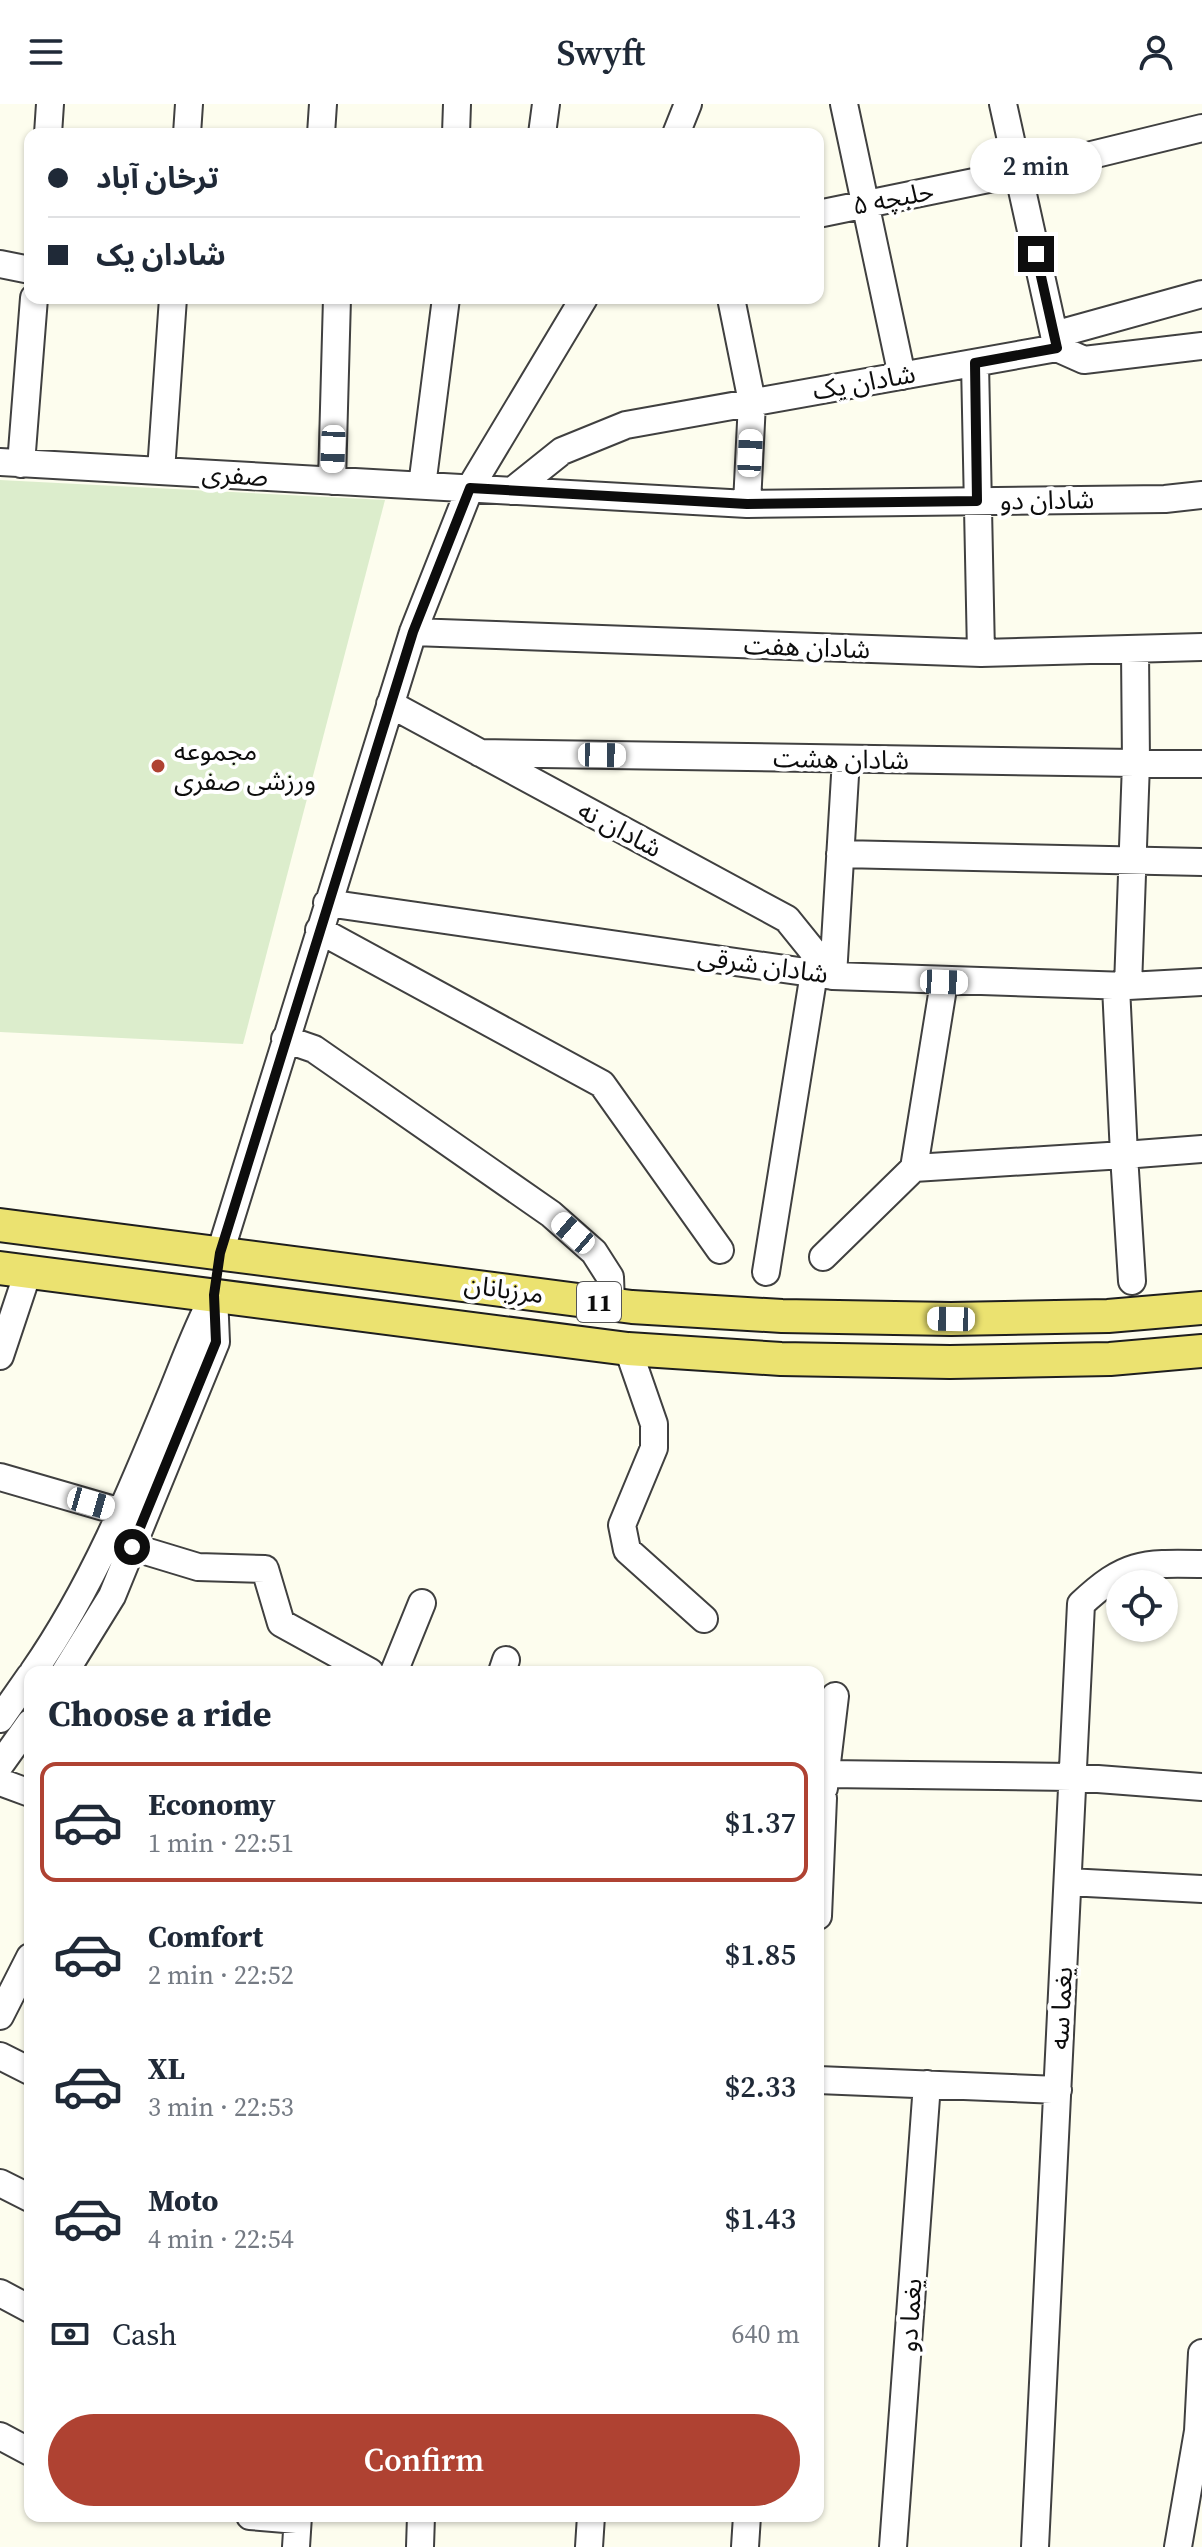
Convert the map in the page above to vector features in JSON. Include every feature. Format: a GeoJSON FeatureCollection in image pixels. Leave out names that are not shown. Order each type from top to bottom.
{"type":"FeatureCollection","features":[{"type":"Feature","properties":{"kind":"main road","name":"مرزبانان"},"geometry":{"type":"LineString","coordinates":[[0,1225],[611,1303],[782,1316],[951,1319],[1108,1316],[1202,1308]]}},
{"type":"Feature","properties":{"kind":"main road"},"geometry":{"type":"LineString","coordinates":[[214,1295],[220,1253]]}},
{"type":"Feature","properties":{"kind":"main road","name":"مرزبانان"},"geometry":{"type":"LineString","coordinates":[[14,1270],[628,1349],[781,1359],[950,1362],[1196,1355]]}},
{"type":"Feature","properties":{"kind":"street"},"geometry":{"type":"LineString","coordinates":[[48,128],[50,104]]}},
{"type":"Feature","properties":{"kind":"street"},"geometry":{"type":"LineString","coordinates":[[187,128],[189,104]]}},
{"type":"Feature","properties":{"kind":"street"},"geometry":{"type":"LineString","coordinates":[[321,128],[323,104]]}},
{"type":"Feature","properties":{"kind":"street"},"geometry":{"type":"LineString","coordinates":[[456,128],[457,104]]}},
{"type":"Feature","properties":{"kind":"street"},"geometry":{"type":"LineString","coordinates":[[543,128],[546,104]]}},
{"type":"Feature","properties":{"kind":"street"},"geometry":{"type":"LineString","coordinates":[[678,128],[688,104]]}},
{"type":"Feature","properties":{"kind":"street"},"geometry":{"type":"LineString","coordinates":[[844,104],[902,376]]}},
{"type":"Feature","properties":{"kind":"street"},"geometry":{"type":"LineString","coordinates":[[1003,104],[1056,341],[1084,360],[1202,346]]}},
{"type":"Feature","properties":{"kind":"street","name":"حلبچه ۵"},"geometry":{"type":"LineString","coordinates":[[824,213],[1018,173],[1198,120]]}},
{"type":"Feature","properties":{"kind":"street"},"geometry":{"type":"LineString","coordinates":[[0,264],[24,269]]}},
{"type":"Feature","properties":{"kind":"street","name":"شادان یک"},"geometry":{"type":"LineString","coordinates":[[512,491],[562,451],[626,425],[975,363],[1056,341],[1202,294]]}},
{"type":"Feature","properties":{"kind":"street"},"geometry":{"type":"LineString","coordinates":[[10,463],[33,304]]}},
{"type":"Feature","properties":{"kind":"street"},"geometry":{"type":"LineString","coordinates":[[161,471],[173,304]]}},
{"type":"Feature","properties":{"kind":"street"},"geometry":{"type":"LineString","coordinates":[[332,481],[337,304]]}},
{"type":"Feature","properties":{"kind":"street"},"geometry":{"type":"LineString","coordinates":[[422,486],[445,304]]}},
{"type":"Feature","properties":{"kind":"street"},"geometry":{"type":"LineString","coordinates":[[220,1253],[413,632],[470,488],[580,304]]}},
{"type":"Feature","properties":{"kind":"street"},"geometry":{"type":"LineString","coordinates":[[732,304],[752,402],[747,504]]}},
{"type":"Feature","properties":{"kind":"street"},"geometry":{"type":"LineString","coordinates":[[975,363],[981,653]]}},
{"type":"Feature","properties":{"kind":"street","name":"صفری"},"geometry":{"type":"LineString","coordinates":[[10,463],[470,488]]}},
{"type":"Feature","properties":{"kind":"street","name":"شادان دو"},"geometry":{"type":"LineString","coordinates":[[470,488],[747,504],[1202,495]]}},
{"type":"Feature","properties":{"kind":"street","name":"شادان هفت"},"geometry":{"type":"LineString","coordinates":[[413,632],[981,653],[1202,647]]}},
{"type":"Feature","properties":{"kind":"street"},"geometry":{"type":"LineString","coordinates":[[1132,1281],[1124,1155],[1122,986],[1134,859],[1135,651]]}},
{"type":"Feature","properties":{"kind":"street","name":"شادان نه"},"geometry":{"type":"LineString","coordinates":[[390,704],[787,919],[823,974]]}},
{"type":"Feature","properties":{"kind":"street","name":"شادان هشت"},"geometry":{"type":"LineString","coordinates":[[480,753],[1202,764]]}},
{"type":"Feature","properties":{"kind":"street"},"geometry":{"type":"LineString","coordinates":[[766,1272],[823,974],[840,854],[846,759]]}},
{"type":"Feature","properties":{"kind":"street"},"geometry":{"type":"LineString","coordinates":[[840,854],[1202,862]]}},
{"type":"Feature","properties":{"kind":"street","name":"شادان شرقی"},"geometry":{"type":"LineString","coordinates":[[327,903],[823,974],[944,982],[1122,986],[1202,982]]}},
{"type":"Feature","properties":{"kind":"street"},"geometry":{"type":"LineString","coordinates":[[319,930],[602,1084],[720,1250]]}},
{"type":"Feature","properties":{"kind":"street"},"geometry":{"type":"LineString","coordinates":[[823,1257],[914,1168],[944,982]]}},
{"type":"Feature","properties":{"kind":"street"},"geometry":{"type":"LineString","coordinates":[[285,1039],[314,1049],[551,1214],[594,1252],[610,1277],[611,1303]]}},
{"type":"Feature","properties":{"kind":"street"},"geometry":{"type":"LineString","coordinates":[[914,1168],[1202,1149]]}},
{"type":"Feature","properties":{"kind":"street"},"geometry":{"type":"LineString","coordinates":[[0,1356],[14,1270]]}},
{"type":"Feature","properties":{"kind":"street"},"geometry":{"type":"LineString","coordinates":[[36,1666],[83,1594],[121,1512],[193,1333],[214,1295]]}},
{"type":"Feature","properties":{"kind":"street"},"geometry":{"type":"LineString","coordinates":[[75,1666],[112,1596],[216,1342],[214,1295]]}},
{"type":"Feature","properties":{"kind":"street"},"geometry":{"type":"LineString","coordinates":[[628,1349],[654,1424],[654,1448],[622,1525],[627,1550],[704,1619]]}},
{"type":"Feature","properties":{"kind":"street"},"geometry":{"type":"LineString","coordinates":[[0,1477],[121,1512]]}},
{"type":"Feature","properties":{"kind":"street"},"geometry":{"type":"LineString","coordinates":[[132,1547],[198,1567],[265,1569],[281,1623],[359,1666]]}},
{"type":"Feature","properties":{"kind":"street","name":"یغما سه"},"geometry":{"type":"LineString","coordinates":[[1035,2547],[1081,1604],[1110,1577],[1137,1567],[1151,1563],[1202,1564]]}},
{"type":"Feature","properties":{"kind":"street"},"geometry":{"type":"LineString","coordinates":[[396,1666],[422,1603]]}},
{"type":"Feature","properties":{"kind":"street"},"geometry":{"type":"LineString","coordinates":[[0,1719],[24,1684]]}},
{"type":"Feature","properties":{"kind":"street"},"geometry":{"type":"LineString","coordinates":[[824,1776],[835,1696]]}},
{"type":"Feature","properties":{"kind":"street"},"geometry":{"type":"LineString","coordinates":[[0,1765],[24,1731]]}},
{"type":"Feature","properties":{"kind":"street"},"geometry":{"type":"LineString","coordinates":[[824,1790],[1072,1777],[1202,1787]]}},
{"type":"Feature","properties":{"kind":"street"},"geometry":{"type":"LineString","coordinates":[[0,1782],[24,1791]]}},
{"type":"Feature","properties":{"kind":"street"},"geometry":{"type":"LineString","coordinates":[[1068,1882],[1202,1889]]}},
{"type":"Feature","properties":{"kind":"street"},"geometry":{"type":"LineString","coordinates":[[2,2005],[24,1967]]}},
{"type":"Feature","properties":{"kind":"street"},"geometry":{"type":"LineString","coordinates":[[0,2056],[24,2068]]}},
{"type":"Feature","properties":{"kind":"street"},"geometry":{"type":"LineString","coordinates":[[824,2080],[1058,2090]]}},
{"type":"Feature","properties":{"kind":"street","name":"یغما دو"},"geometry":{"type":"LineString","coordinates":[[893,2547],[927,2084]]}},
{"type":"Feature","properties":{"kind":"street"},"geometry":{"type":"LineString","coordinates":[[0,2183],[24,2195]]}},
{"type":"Feature","properties":{"kind":"street"},"geometry":{"type":"LineString","coordinates":[[0,2293],[24,2306]]}},
{"type":"Feature","properties":{"kind":"street"},"geometry":{"type":"LineString","coordinates":[[1178,2547],[1198,2431],[1202,2353]]}},
{"type":"Feature","properties":{"kind":"street"},"geometry":{"type":"LineString","coordinates":[[0,2436],[24,2449]]}},
{"type":"Feature","properties":{"kind":"street"},"geometry":{"type":"LineString","coordinates":[[296,2547],[298,2522]]}},
{"type":"Feature","properties":{"kind":"street"},"geometry":{"type":"LineString","coordinates":[[420,2547],[421,2522]]}},
{"type":"Feature","properties":{"kind":"street"},"geometry":{"type":"LineString","coordinates":[[589,2547],[591,2522]]}},
{"type":"Feature","properties":{"kind":"street"},"geometry":{"type":"LineString","coordinates":[[745,2547],[747,2522]]}},
{"type":"Feature","properties":{"kind":"green space","name":"مجموعه ورزشی صفری"},"geometry":{"type":"Polygon","coordinates":[[[0,480],[385,500],[243,1044],[0,1032],[0,480]]]}},
{"type":"Feature","properties":{"kind":"place","name":"مجموعه ورزشی صفری"},"geometry":{"type":"Point","coordinates":[158,766]}},
{"type":"Feature","properties":{"kind":"route"},"geometry":{"type":"LineString","coordinates":[[132,1547],[216,1342],[214,1295],[220,1253],[413,632],[470,488],[747,504],[977,501],[975,363],[1057,348],[1036,254]]}}]}
